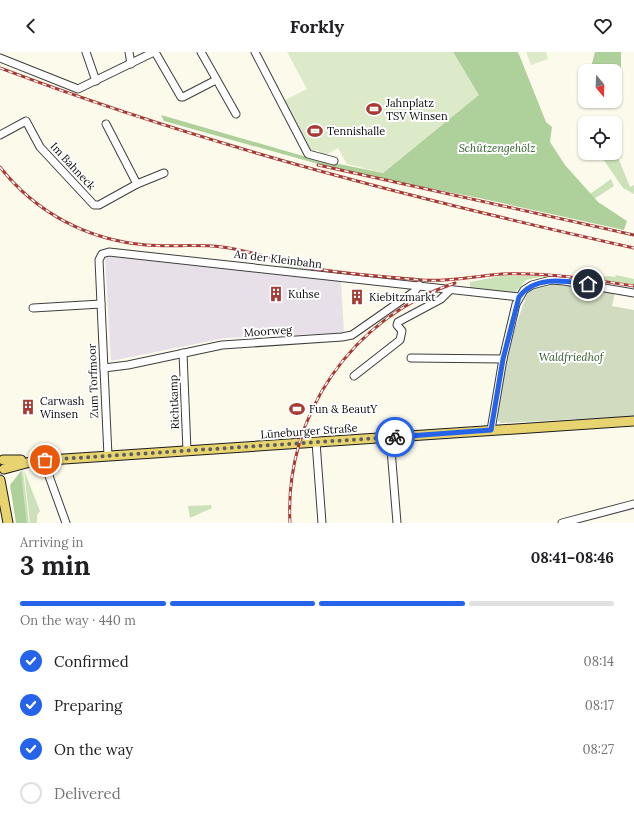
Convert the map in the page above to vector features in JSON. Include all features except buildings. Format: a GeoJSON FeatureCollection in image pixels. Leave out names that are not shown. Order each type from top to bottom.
{"type":"FeatureCollection","features":[{"type":"Feature","properties":{"kind":"main road","name":"Lüneburger Straße"},"geometry":{"type":"LineString","coordinates":[[2,465],[34,461],[52,462],[108,456],[634,421]]}},
{"type":"Feature","properties":{"kind":"main road"},"geometry":{"type":"LineString","coordinates":[[0,480],[8,523]]}},
{"type":"Feature","properties":{"kind":"street"},"geometry":{"type":"LineString","coordinates":[[86,52],[96,81]]}},
{"type":"Feature","properties":{"kind":"street"},"geometry":{"type":"LineString","coordinates":[[129,52],[131,64]]}},
{"type":"Feature","properties":{"kind":"street"},"geometry":{"type":"LineString","coordinates":[[0,58],[75,89],[81,89],[154,52],[181,97],[216,80]]}},
{"type":"Feature","properties":{"kind":"street"},"geometry":{"type":"LineString","coordinates":[[201,52],[236,114]]}},
{"type":"Feature","properties":{"kind":"street"},"geometry":{"type":"LineString","coordinates":[[255,52],[308,154],[334,160]]}},
{"type":"Feature","properties":{"kind":"street","name":"Im Bahneck"},"geometry":{"type":"LineString","coordinates":[[0,135],[26,121],[40,147],[94,204],[99,205],[137,184],[164,172]]}},
{"type":"Feature","properties":{"kind":"street"},"geometry":{"type":"LineString","coordinates":[[106,124],[137,184]]}},
{"type":"Feature","properties":{"kind":"street","name":"An der Kleinbahn"},"geometry":{"type":"LineString","coordinates":[[102,254],[109,252],[519,297]]}},
{"type":"Feature","properties":{"kind":"street","name":"Zum Torfmoor"},"geometry":{"type":"LineString","coordinates":[[102,254],[99,260],[108,456]]}},
{"type":"Feature","properties":{"kind":"street"},"geometry":{"type":"LineString","coordinates":[[491,430],[503,359],[519,297],[524,290],[532,285],[551,280],[588,284],[634,293]]}},
{"type":"Feature","properties":{"kind":"street","name":"Moorweg"},"geometry":{"type":"LineString","coordinates":[[104,368],[128,365],[222,345],[342,337],[352,335],[415,291],[419,285]]}},
{"type":"Feature","properties":{"kind":"street"},"geometry":{"type":"LineString","coordinates":[[354,376],[400,340],[402,332],[397,325],[398,322],[441,299],[451,289]]}},
{"type":"Feature","properties":{"kind":"street"},"geometry":{"type":"LineString","coordinates":[[33,308],[101,304]]}},
{"type":"Feature","properties":{"kind":"street","name":"Richtkamp"},"geometry":{"type":"LineString","coordinates":[[183,353],[187,451]]}},
{"type":"Feature","properties":{"kind":"street"},"geometry":{"type":"LineString","coordinates":[[411,358],[503,359]]}},
{"type":"Feature","properties":{"kind":"street"},"geometry":{"type":"LineString","coordinates":[[390,437],[397,523]]}},
{"type":"Feature","properties":{"kind":"street"},"geometry":{"type":"LineString","coordinates":[[316,442],[322,523]]}},
{"type":"Feature","properties":{"kind":"street"},"geometry":{"type":"LineString","coordinates":[[52,462],[49,476],[66,523]]}},
{"type":"Feature","properties":{"kind":"street"},"geometry":{"type":"LineString","coordinates":[[562,523],[634,504]]}},
{"type":"Feature","properties":{"kind":"shaded area"},"geometry":{"type":"Polygon","coordinates":[[[105,256],[341,281],[344,333],[225,338],[111,361],[105,256]]]}},
{"type":"Feature","properties":{"kind":"green space","name":"Jahnplatz TSV Winsen"},"geometry":{"type":"Polygon","coordinates":[[[287,52],[453,52],[479,95],[383,173],[347,164],[338,148],[322,157],[318,150],[311,153],[283,101],[307,89],[287,52]]]}},
{"type":"Feature","properties":{"kind":"green space","name":"Schützengehölz"},"geometry":{"type":"Polygon","coordinates":[[[453,52],[518,52],[546,122],[552,127],[550,142],[565,165],[598,202],[627,221],[624,230],[479,198],[347,172],[164,121],[161,115],[310,158],[383,173],[478,95],[453,52]]]}},
{"type":"Feature","properties":{"kind":"green space"},"geometry":{"type":"Polygon","coordinates":[[[526,52],[546,52],[548,59],[531,65],[526,52]]]}},
{"type":"Feature","properties":{"kind":"green space"},"geometry":{"type":"Polygon","coordinates":[[[595,52],[621,52],[621,64],[592,64],[595,52]]]}},
{"type":"Feature","properties":{"kind":"green space"},"geometry":{"type":"Polygon","coordinates":[[[604,160],[619,160],[630,187],[634,185],[634,194],[623,188],[604,160]]]}},
{"type":"Feature","properties":{"kind":"green space"},"geometry":{"type":"Polygon","coordinates":[[[611,179],[614,186],[594,199],[590,194],[611,179]]]}},
{"type":"Feature","properties":{"kind":"green space"},"geometry":{"type":"Polygon","coordinates":[[[277,263],[324,272],[412,281],[284,268],[277,263]]]}},
{"type":"Feature","properties":{"kind":"green space"},"geometry":{"type":"Polygon","coordinates":[[[592,270],[596,271],[597,276],[600,278],[608,276],[615,277],[616,275],[634,279],[634,285],[590,278],[592,270]]]}},
{"type":"Feature","properties":{"kind":"green space"},"geometry":{"type":"Polygon","coordinates":[[[501,276],[547,276],[526,280],[515,293],[470,288],[470,282],[501,276]]]}},
{"type":"Feature","properties":{"kind":"green space","name":"Waldfriedhof"},"geometry":{"type":"Polygon","coordinates":[[[551,284],[615,292],[612,306],[634,310],[634,416],[501,423],[498,421],[497,413],[509,345],[528,291],[534,287],[551,284]]]}},
{"type":"Feature","properties":{"kind":"green space"},"geometry":{"type":"Polygon","coordinates":[[[23,470],[29,523],[27,523],[21,471],[23,470]]]}},
{"type":"Feature","properties":{"kind":"green space"},"geometry":{"type":"Polygon","coordinates":[[[24,470],[40,511],[37,515],[37,523],[30,523],[24,470]]]}},
{"type":"Feature","properties":{"kind":"green space"},"geometry":{"type":"Polygon","coordinates":[[[21,471],[27,523],[16,523],[10,485],[21,471]]]}},
{"type":"Feature","properties":{"kind":"green space"},"geometry":{"type":"Polygon","coordinates":[[[211,505],[212,508],[190,518],[188,506],[211,505]]]}},
{"type":"Feature","properties":{"kind":"railway"},"geometry":{"type":"LineString","coordinates":[[0,68],[78,96],[234,147],[393,191],[634,248]]}},
{"type":"Feature","properties":{"kind":"railway"},"geometry":{"type":"LineString","coordinates":[[318,165],[634,235]]}},
{"type":"Feature","properties":{"kind":"railway"},"geometry":{"type":"LineString","coordinates":[[0,167],[30,198],[47,211],[84,230],[125,242],[155,246],[222,247],[246,251],[316,269],[422,280],[452,280],[502,274],[535,274],[634,286]]}},
{"type":"Feature","properties":{"kind":"railway"},"geometry":{"type":"LineString","coordinates":[[290,523],[291,483],[299,445],[313,409],[332,375],[356,345],[385,320],[418,299],[455,283]]}},
{"type":"Feature","properties":{"kind":"way so far"},"geometry":{"type":"LineString","coordinates":[[45,460],[395,437]]}},
{"type":"Feature","properties":{"kind":"place","name":"Jahnplatz TSV Winsen"},"geometry":{"type":"Point","coordinates":[374,109]}},
{"type":"Feature","properties":{"kind":"place","name":"Tennishalle"},"geometry":{"type":"Point","coordinates":[315,131]}},
{"type":"Feature","properties":{"kind":"place","name":"Kuhse"},"geometry":{"type":"Point","coordinates":[276,294]}},
{"type":"Feature","properties":{"kind":"place","name":"Kiebitzmarkt"},"geometry":{"type":"Point","coordinates":[357,297]}},
{"type":"Feature","properties":{"kind":"place","name":"Carwash Winsen"},"geometry":{"type":"Point","coordinates":[28,407]}},
{"type":"Feature","properties":{"kind":"place","name":"Fun & BeautY"},"geometry":{"type":"Point","coordinates":[297,409]}},
{"type":"Feature","properties":{"kind":"route"},"geometry":{"type":"LineString","coordinates":[[395,437],[491,430],[491,422],[503,359],[519,297],[524,290],[532,285],[551,280],[588,284]]}}]}
